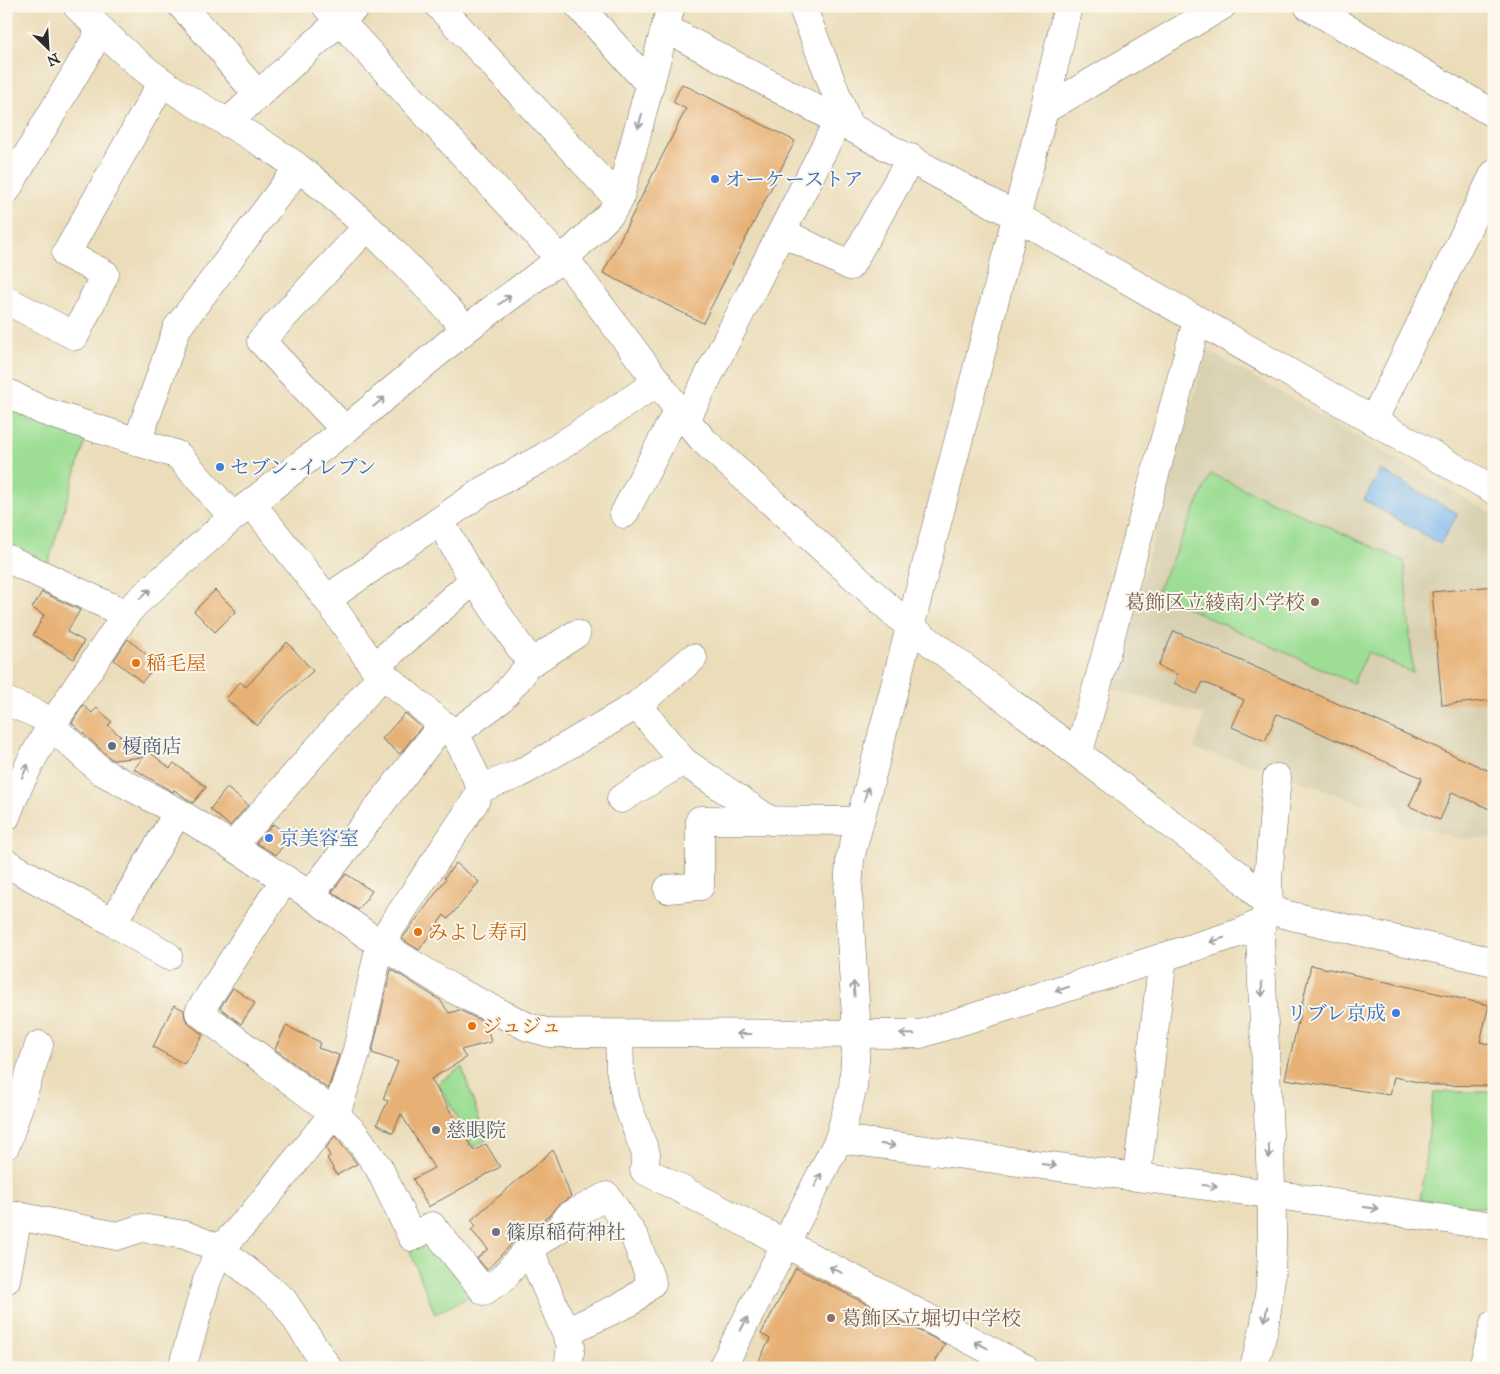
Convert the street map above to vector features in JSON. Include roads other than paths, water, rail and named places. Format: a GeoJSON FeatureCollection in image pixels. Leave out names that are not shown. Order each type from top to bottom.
{"type":"FeatureCollection","features":[{"type":"Feature","properties":{"kind":"street"},"geometry":{"type":"LineString","coordinates":[[77,6],[101,30],[162,82],[230,120],[298,168],[367,227],[437,296],[466,329]]}},
{"type":"Feature","properties":{"kind":"street"},"geometry":{"type":"LineString","coordinates":[[182,6],[227,56],[228,60],[258,95]]}},
{"type":"Feature","properties":{"kind":"street"},"geometry":{"type":"LineString","coordinates":[[439,6],[619,200]]}},
{"type":"Feature","properties":{"kind":"street"},"geometry":{"type":"LineString","coordinates":[[579,6],[650,85]]}},
{"type":"Feature","properties":{"kind":"street"},"geometry":{"type":"LineString","coordinates":[[624,514],[682,415],[844,122],[802,6]]}},
{"type":"Feature","properties":{"kind":"street"},"geometry":{"type":"LineString","coordinates":[[722,1368],[839,1139],[853,1087],[857,1033],[848,892],[850,859],[858,821],[1044,110],[1068,6]]}},
{"type":"Feature","properties":{"kind":"street"},"geometry":{"type":"LineString","coordinates":[[1044,110],[1222,6]]}},
{"type":"Feature","properties":{"kind":"street"},"geometry":{"type":"LineString","coordinates":[[1308,6],[1494,114]]}},
{"type":"Feature","properties":{"kind":"street"},"geometry":{"type":"LineString","coordinates":[[230,120],[258,95],[341,11],[560,259],[572,268],[682,415],[704,441],[909,626],[1079,752],[1240,876],[1265,914]]}},
{"type":"Feature","properties":{"kind":"street"},"geometry":{"type":"LineString","coordinates":[[6,815],[23,774],[51,725],[136,602],[242,511],[345,430],[466,329],[560,259],[611,213],[619,200],[668,17],[844,122],[1016,216],[1494,490]]}},
{"type":"Feature","properties":{"kind":"street"},"geometry":{"type":"LineString","coordinates":[[6,191],[101,30]]}},
{"type":"Feature","properties":{"kind":"street"},"geometry":{"type":"LineString","coordinates":[[6,300],[75,336],[105,274],[66,254],[162,82]]}},
{"type":"Feature","properties":{"kind":"street"},"geometry":{"type":"LineString","coordinates":[[782,232],[850,266],[911,158]]}},
{"type":"Feature","properties":{"kind":"street"},"geometry":{"type":"LineString","coordinates":[[138,440],[177,328],[298,168]]}},
{"type":"Feature","properties":{"kind":"street"},"geometry":{"type":"LineString","coordinates":[[1373,421],[1494,174]]}},
{"type":"Feature","properties":{"kind":"street"},"geometry":{"type":"LineString","coordinates":[[345,430],[261,341],[367,227]]}},
{"type":"Feature","properties":{"kind":"street"},"geometry":{"type":"LineString","coordinates":[[1079,752],[1197,321]]}},
{"type":"Feature","properties":{"kind":"street"},"geometry":{"type":"LineString","coordinates":[[327,599],[484,490],[544,456],[658,382]]}},
{"type":"Feature","properties":{"kind":"street"},"geometry":{"type":"LineString","coordinates":[[6,392],[43,411],[138,440],[178,455],[242,511],[327,599],[379,670],[449,729],[481,788]]}},
{"type":"Feature","properties":{"kind":"street"},"geometry":{"type":"LineString","coordinates":[[440,521],[474,580],[528,659],[534,661],[576,634]]}},
{"type":"Feature","properties":{"kind":"street"},"geometry":{"type":"LineString","coordinates":[[6,558],[126,614]]}},
{"type":"Feature","properties":{"kind":"street"},"geometry":{"type":"LineString","coordinates":[[233,846],[379,670],[474,580]]}},
{"type":"Feature","properties":{"kind":"street"},"geometry":{"type":"LineString","coordinates":[[182,1368],[207,1280],[220,1249],[252,1215],[338,1108],[357,1050],[380,944],[474,803],[481,788],[518,774],[637,705],[693,658]]}},
{"type":"Feature","properties":{"kind":"street"},"geometry":{"type":"LineString","coordinates":[[310,895],[449,729],[500,700],[522,674]]}},
{"type":"Feature","properties":{"kind":"street"},"geometry":{"type":"LineString","coordinates":[[6,701],[38,715],[101,771],[178,812],[233,846],[310,895],[380,944],[454,990],[528,1027],[550,1033],[921,1034],[1242,932],[1265,914],[1283,914],[1494,962]]}},
{"type":"Feature","properties":{"kind":"street"},"geometry":{"type":"LineString","coordinates":[[637,705],[683,761],[771,821]]}},
{"type":"Feature","properties":{"kind":"street"},"geometry":{"type":"LineString","coordinates":[[621,799],[683,761]]}},
{"type":"Feature","properties":{"kind":"street"},"geometry":{"type":"LineString","coordinates":[[1253,1368],[1260,1348],[1271,1272],[1271,1194],[1260,938],[1265,914],[1277,778]]}},
{"type":"Feature","properties":{"kind":"street"},"geometry":{"type":"LineString","coordinates":[[113,922],[178,812]]}},
{"type":"Feature","properties":{"kind":"street"},"geometry":{"type":"LineString","coordinates":[[668,889],[700,886],[700,820],[858,821]]}},
{"type":"Feature","properties":{"kind":"street"},"geometry":{"type":"LineString","coordinates":[[6,863],[113,922],[168,956]]}},
{"type":"Feature","properties":{"kind":"street"},"geometry":{"type":"LineString","coordinates":[[285,879],[199,1012],[334,1113],[355,1134],[379,1168],[412,1237],[432,1226],[484,1291],[502,1280],[529,1248],[560,1228],[569,1216],[607,1196],[635,1238],[652,1283],[630,1302],[566,1332]]}},
{"type":"Feature","properties":{"kind":"street"},"geometry":{"type":"LineString","coordinates":[[1137,1176],[1164,956]]}},
{"type":"Feature","properties":{"kind":"street"},"geometry":{"type":"LineString","coordinates":[[619,1034],[620,1069],[626,1102],[646,1154],[644,1170],[1024,1368]]}},
{"type":"Feature","properties":{"kind":"street"},"geometry":{"type":"LineString","coordinates":[[6,1145],[39,1045]]}},
{"type":"Feature","properties":{"kind":"street"},"geometry":{"type":"LineString","coordinates":[[839,1139],[1137,1176],[1494,1226]]}},
{"type":"Feature","properties":{"kind":"street"},"geometry":{"type":"LineString","coordinates":[[6,1280],[12,1216],[117,1236],[142,1228],[185,1235],[220,1249],[284,1300],[328,1368]]}},
{"type":"Feature","properties":{"kind":"street"},"geometry":{"type":"LineString","coordinates":[[529,1248],[572,1345],[568,1368]]}},
{"type":"Feature","properties":{"kind":"street"},"geometry":{"type":"LineString","coordinates":[[1482,1368],[1494,1324]]}},
{"type":"Feature","properties":{"kind":"water"},"geometry":{"type":"Polygon","coordinates":[[[1381,470],[1458,514],[1440,544],[1364,500],[1381,470]]]}},
{"type":"Feature","properties":{"kind":"place","name":"オーケーストア"},"geometry":{"type":"Point","coordinates":[715,179]}},
{"type":"Feature","properties":{"kind":"place","name":"セブン-イレブン"},"geometry":{"type":"Point","coordinates":[220,467]}},
{"type":"Feature","properties":{"kind":"place","name":"葛飾区立綾南小学校"},"geometry":{"type":"Point","coordinates":[1315,602]}},
{"type":"Feature","properties":{"kind":"place","name":"稲毛屋"},"geometry":{"type":"Point","coordinates":[136,663]}},
{"type":"Feature","properties":{"kind":"place","name":"榎商店"},"geometry":{"type":"Point","coordinates":[112,746]}},
{"type":"Feature","properties":{"kind":"place","name":"京美容室"},"geometry":{"type":"Point","coordinates":[269,838]}},
{"type":"Feature","properties":{"kind":"place","name":"みよし寿司"},"geometry":{"type":"Point","coordinates":[418,932]}},
{"type":"Feature","properties":{"kind":"place","name":"リブレ京成"},"geometry":{"type":"Point","coordinates":[1396,1013]}},
{"type":"Feature","properties":{"kind":"place","name":"ジュジュ"},"geometry":{"type":"Point","coordinates":[472,1026]}},
{"type":"Feature","properties":{"kind":"place","name":"慈眼院"},"geometry":{"type":"Point","coordinates":[436,1130]}},
{"type":"Feature","properties":{"kind":"place","name":"篠原稲荷神社"},"geometry":{"type":"Point","coordinates":[496,1232]}},
{"type":"Feature","properties":{"kind":"place","name":"葛飾区立堀切中学校"},"geometry":{"type":"Point","coordinates":[831,1318]}}]}
